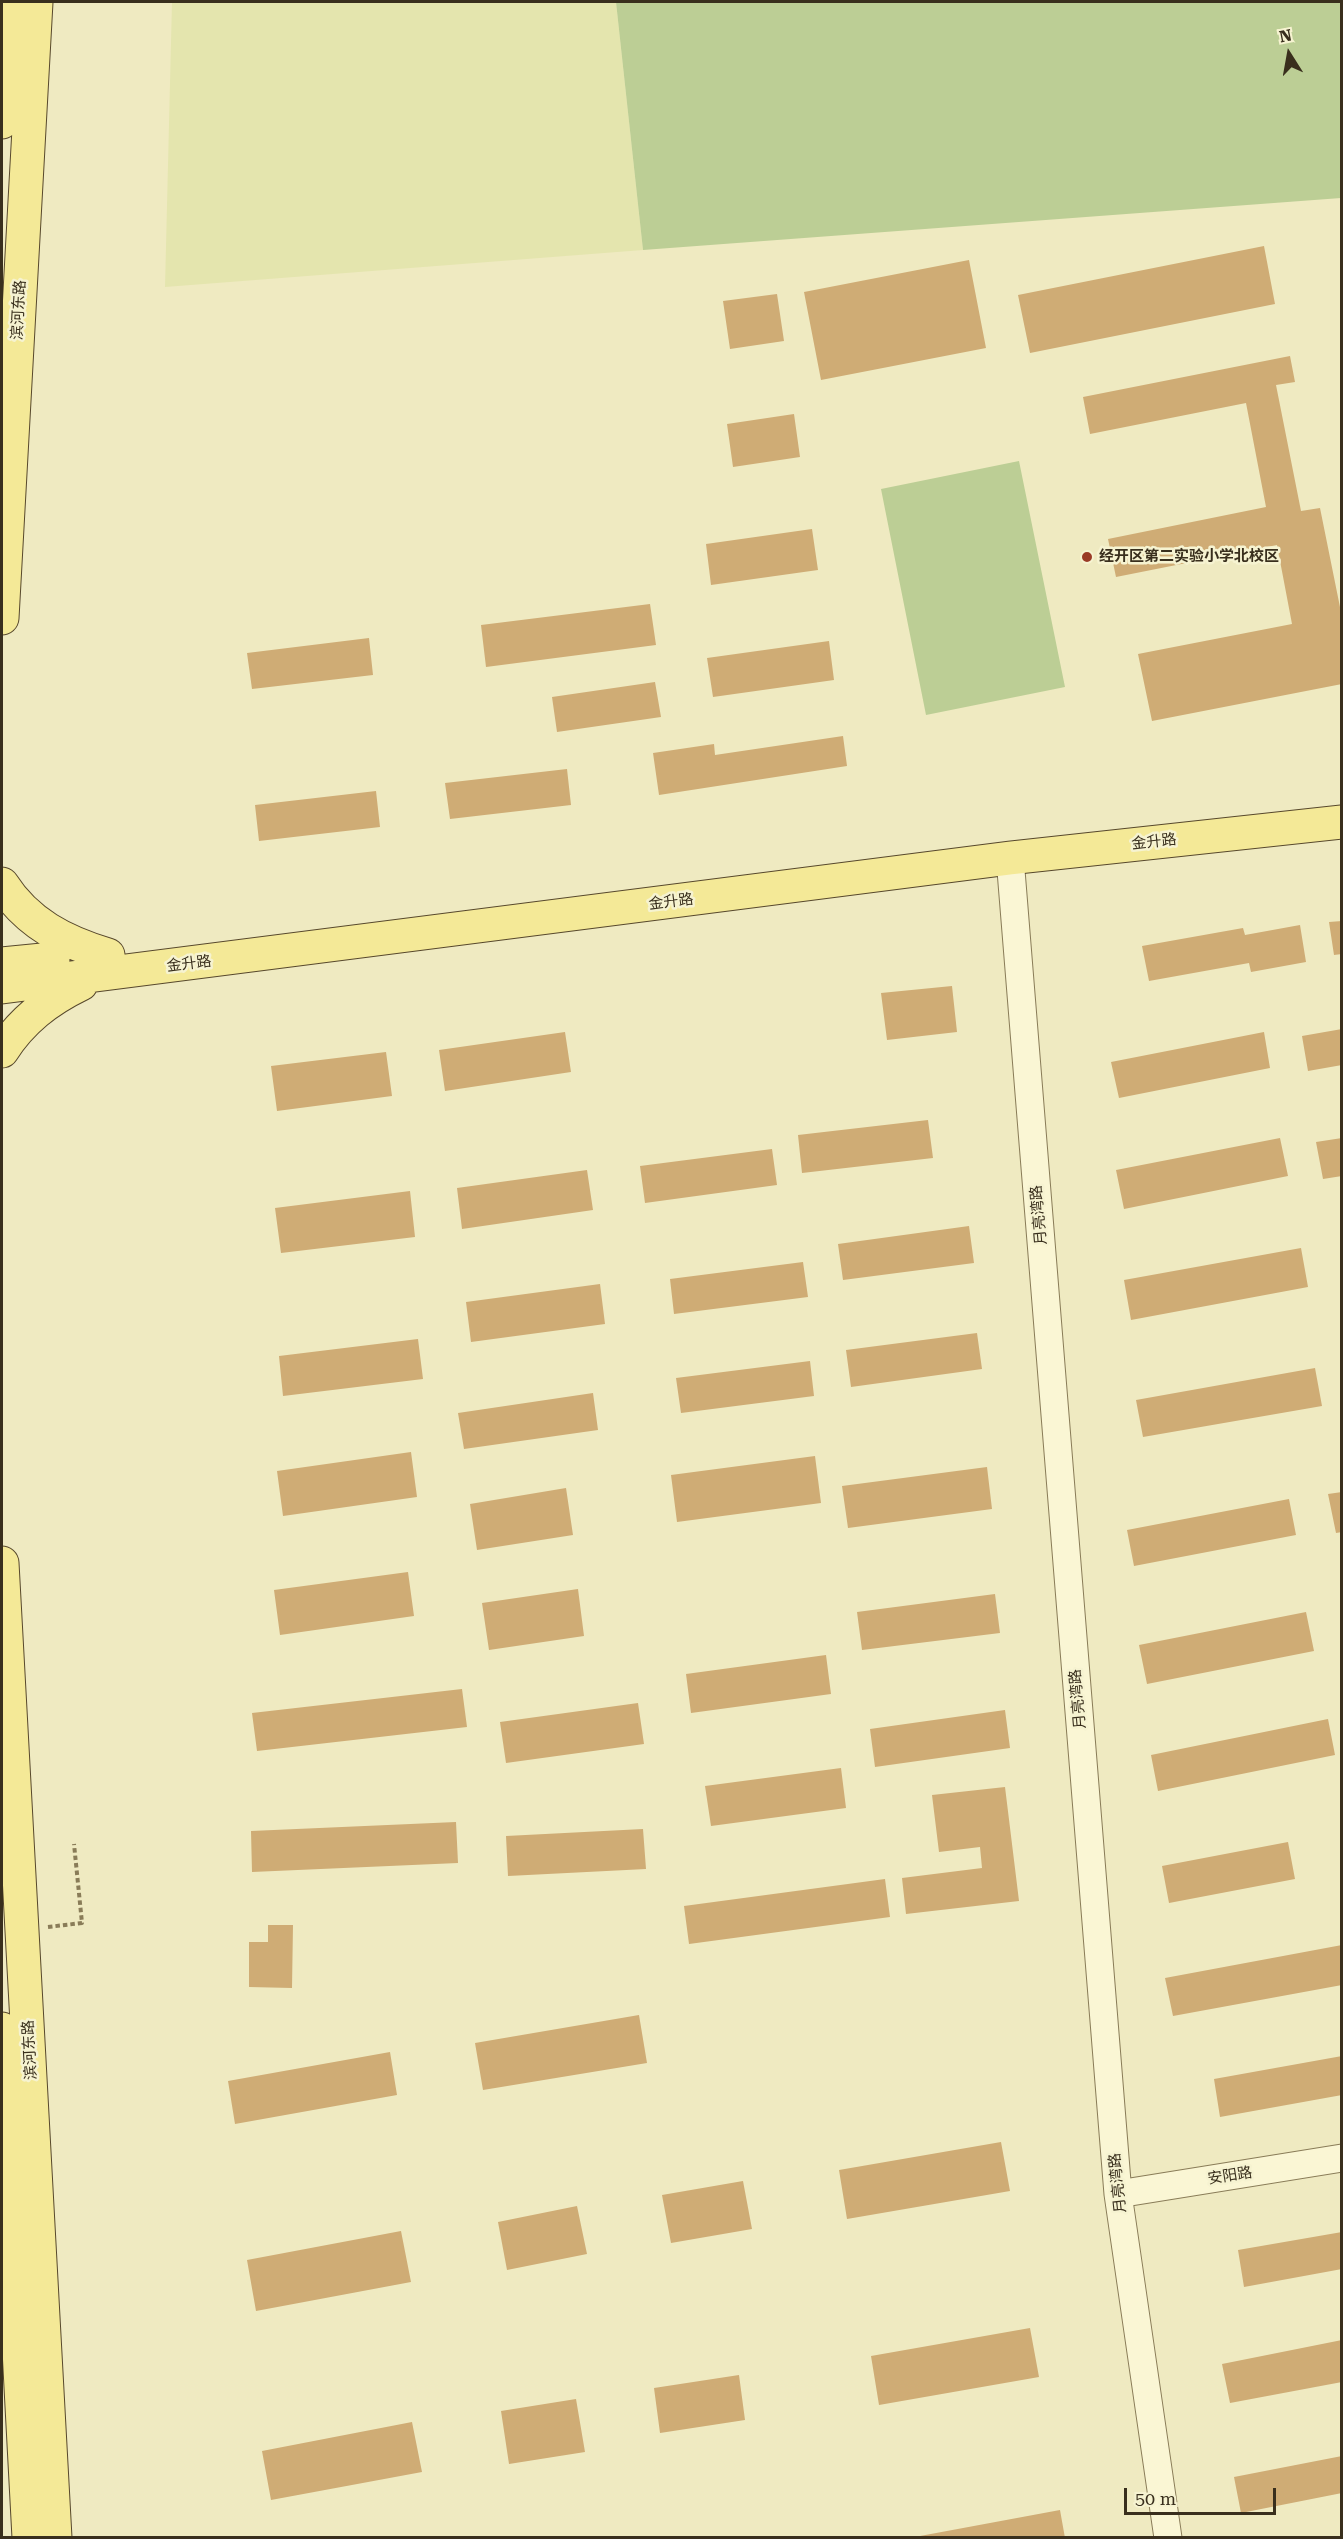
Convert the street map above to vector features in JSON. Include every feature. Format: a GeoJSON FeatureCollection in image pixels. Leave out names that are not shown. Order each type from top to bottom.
{"type":"FeatureCollection","features":[{"type":"Feature","properties":{"kind":"main road"},"geometry":{"type":"LineString","coordinates":[[2,122],[8,2]]}},
{"type":"Feature","properties":{"kind":"main road","name":"滨河东路"},"geometry":{"type":"LineString","coordinates":[[2,618],[36,2]]}},
{"type":"Feature","properties":{"kind":"main road","name":"金升路"},"geometry":{"type":"LineString","coordinates":[[2,987],[110,964],[1008,838],[1341,802]]}},
{"type":"Feature","properties":{"kind":"main road","name":"金升路"},"geometry":{"type":"LineString","coordinates":[[2,964],[110,964],[1010,858],[1341,822]]}},
{"type":"Feature","properties":{"kind":"main road"},"geometry":{"type":"LineString","coordinates":[[2,884],[23,911],[48,931],[110,964],[84,982],[57,995],[32,1013],[12,1035],[2,1051]]}},
{"type":"Feature","properties":{"kind":"main road","name":"滨河东路"},"geometry":{"type":"LineString","coordinates":[[2,1563],[55,2538]]}},
{"type":"Feature","properties":{"kind":"main road","name":"滨河东路"},"geometry":{"type":"LineString","coordinates":[[2,2029],[29,2538]]}},
{"type":"Feature","properties":{"kind":"street","name":"月亮湾路"},"geometry":{"type":"LineString","coordinates":[[1010,858],[1118,2194],[1168,2538]]}},
{"type":"Feature","properties":{"kind":"street","name":"安阳路"},"geometry":{"type":"LineString","coordinates":[[1118,2194],[1341,2158]]}},
{"type":"Feature","properties":{"kind":"path"},"geometry":{"type":"LineString","coordinates":[[41,1928],[81,1923],[74,1844]]}},
{"type":"Feature","properties":{"kind":"green space"},"geometry":{"type":"Polygon","coordinates":[[[172,2],[616,2],[643,250],[165,287],[172,2]]]}},
{"type":"Feature","properties":{"kind":"green space"},"geometry":{"type":"Polygon","coordinates":[[[616,2],[1341,2],[1341,198],[643,250],[616,2]]]}},
{"type":"Feature","properties":{"kind":"green space"},"geometry":{"type":"Polygon","coordinates":[[[1019,461],[1065,687],[926,715],[881,489],[1019,461]]]}},
{"type":"Feature","properties":{"kind":"building"},"geometry":{"type":"Polygon","coordinates":[[[1264,246],[1275,304],[1030,353],[1018,295],[1264,246]]]}},
{"type":"Feature","properties":{"kind":"building"},"geometry":{"type":"Polygon","coordinates":[[[969,260],[986,348],[821,380],[804,292],[969,260]]]}},
{"type":"Feature","properties":{"kind":"building"},"geometry":{"type":"Polygon","coordinates":[[[777,294],[784,341],[730,349],[723,301],[777,294]]]}},
{"type":"Feature","properties":{"kind":"building"},"geometry":{"type":"Polygon","coordinates":[[[1290,356],[1295,382],[1276,385],[1301,511],[1320,508],[1342,617],[1342,684],[1152,721],[1138,654],[1292,624],[1277,545],[1116,577],[1108,539],[1266,507],[1246,403],[1090,434],[1083,397],[1290,356]]]}},
{"type":"Feature","properties":{"kind":"building"},"geometry":{"type":"Polygon","coordinates":[[[794,414],[800,457],[733,467],[727,424],[794,414]]]}},
{"type":"Feature","properties":{"kind":"building"},"geometry":{"type":"Polygon","coordinates":[[[812,529],[818,570],[711,585],[706,544],[812,529]]]}},
{"type":"Feature","properties":{"kind":"building"},"geometry":{"type":"Polygon","coordinates":[[[650,604],[656,645],[486,667],[481,625],[650,604]]]}},
{"type":"Feature","properties":{"kind":"building"},"geometry":{"type":"Polygon","coordinates":[[[369,638],[373,675],[252,689],[247,653],[369,638]]]}},
{"type":"Feature","properties":{"kind":"building"},"geometry":{"type":"Polygon","coordinates":[[[829,641],[834,680],[713,697],[707,658],[829,641]]]}},
{"type":"Feature","properties":{"kind":"building"},"geometry":{"type":"Polygon","coordinates":[[[655,682],[661,717],[557,732],[552,697],[655,682]]]}},
{"type":"Feature","properties":{"kind":"building"},"geometry":{"type":"Polygon","coordinates":[[[843,736],[847,766],[659,795],[653,753],[714,744],[715,755],[843,736]]]}},
{"type":"Feature","properties":{"kind":"building"},"geometry":{"type":"Polygon","coordinates":[[[567,769],[571,805],[450,819],[445,783],[567,769]]]}},
{"type":"Feature","properties":{"kind":"building"},"geometry":{"type":"Polygon","coordinates":[[[376,791],[380,827],[259,841],[255,805],[376,791]]]}},
{"type":"Feature","properties":{"kind":"building"},"geometry":{"type":"Polygon","coordinates":[[[1342,921],[1342,954],[1334,955],[1329,922],[1342,921]]]}},
{"type":"Feature","properties":{"kind":"building"},"geometry":{"type":"Polygon","coordinates":[[[1300,925],[1306,962],[1251,972],[1249,963],[1149,981],[1142,946],[1243,928],[1245,935],[1300,925]]]}},
{"type":"Feature","properties":{"kind":"building"},"geometry":{"type":"Polygon","coordinates":[[[952,986],[957,1032],[887,1040],[881,993],[952,986]]]}},
{"type":"Feature","properties":{"kind":"building"},"geometry":{"type":"Polygon","coordinates":[[[1342,1029],[1342,1065],[1308,1071],[1302,1036],[1342,1029]]]}},
{"type":"Feature","properties":{"kind":"building"},"geometry":{"type":"Polygon","coordinates":[[[565,1032],[571,1072],[445,1091],[439,1050],[565,1032]]]}},
{"type":"Feature","properties":{"kind":"building"},"geometry":{"type":"Polygon","coordinates":[[[1264,1032],[1270,1068],[1119,1098],[1111,1062],[1264,1032]]]}},
{"type":"Feature","properties":{"kind":"building"},"geometry":{"type":"Polygon","coordinates":[[[386,1052],[392,1096],[277,1111],[271,1066],[386,1052]]]}},
{"type":"Feature","properties":{"kind":"building"},"geometry":{"type":"Polygon","coordinates":[[[928,1120],[933,1158],[802,1173],[798,1135],[928,1120]]]}},
{"type":"Feature","properties":{"kind":"building"},"geometry":{"type":"Polygon","coordinates":[[[1280,1138],[1288,1176],[1124,1209],[1116,1170],[1280,1138]]]}},
{"type":"Feature","properties":{"kind":"building"},"geometry":{"type":"Polygon","coordinates":[[[1342,1138],[1342,1176],[1323,1179],[1316,1142],[1342,1138]]]}},
{"type":"Feature","properties":{"kind":"building"},"geometry":{"type":"Polygon","coordinates":[[[772,1149],[777,1185],[645,1203],[640,1166],[772,1149]]]}},
{"type":"Feature","properties":{"kind":"building"},"geometry":{"type":"Polygon","coordinates":[[[587,1170],[593,1210],[462,1229],[457,1188],[587,1170]]]}},
{"type":"Feature","properties":{"kind":"building"},"geometry":{"type":"Polygon","coordinates":[[[410,1191],[415,1237],[281,1253],[275,1208],[410,1191]]]}},
{"type":"Feature","properties":{"kind":"building"},"geometry":{"type":"Polygon","coordinates":[[[969,1226],[974,1263],[843,1280],[838,1244],[969,1226]]]}},
{"type":"Feature","properties":{"kind":"building"},"geometry":{"type":"Polygon","coordinates":[[[1301,1248],[1308,1287],[1131,1320],[1124,1280],[1301,1248]]]}},
{"type":"Feature","properties":{"kind":"building"},"geometry":{"type":"Polygon","coordinates":[[[803,1262],[808,1297],[674,1314],[670,1279],[803,1262]]]}},
{"type":"Feature","properties":{"kind":"building"},"geometry":{"type":"Polygon","coordinates":[[[600,1284],[605,1324],[471,1342],[466,1302],[600,1284]]]}},
{"type":"Feature","properties":{"kind":"building"},"geometry":{"type":"Polygon","coordinates":[[[977,1333],[982,1369],[851,1387],[846,1350],[977,1333]]]}},
{"type":"Feature","properties":{"kind":"building"},"geometry":{"type":"Polygon","coordinates":[[[418,1339],[423,1379],[283,1396],[279,1356],[418,1339]]]}},
{"type":"Feature","properties":{"kind":"building"},"geometry":{"type":"Polygon","coordinates":[[[810,1361],[814,1396],[681,1413],[676,1378],[810,1361]]]}},
{"type":"Feature","properties":{"kind":"building"},"geometry":{"type":"Polygon","coordinates":[[[1315,1368],[1322,1406],[1143,1437],[1136,1400],[1315,1368]]]}},
{"type":"Feature","properties":{"kind":"building"},"geometry":{"type":"Polygon","coordinates":[[[593,1393],[598,1430],[464,1449],[458,1413],[593,1393]]]}},
{"type":"Feature","properties":{"kind":"building"},"geometry":{"type":"Polygon","coordinates":[[[411,1452],[417,1497],[283,1516],[277,1471],[411,1452]]]}},
{"type":"Feature","properties":{"kind":"building"},"geometry":{"type":"Polygon","coordinates":[[[815,1456],[821,1503],[677,1522],[671,1475],[815,1456]]]}},
{"type":"Feature","properties":{"kind":"building"},"geometry":{"type":"Polygon","coordinates":[[[987,1467],[992,1509],[848,1528],[842,1486],[987,1467]]]}},
{"type":"Feature","properties":{"kind":"building"},"geometry":{"type":"Polygon","coordinates":[[[566,1488],[573,1535],[477,1550],[470,1504],[566,1488]]]}},
{"type":"Feature","properties":{"kind":"building"},"geometry":{"type":"Polygon","coordinates":[[[1342,1492],[1342,1532],[1336,1533],[1328,1494],[1342,1492]]]}},
{"type":"Feature","properties":{"kind":"building"},"geometry":{"type":"Polygon","coordinates":[[[1289,1499],[1296,1535],[1134,1566],[1127,1530],[1289,1499]]]}},
{"type":"Feature","properties":{"kind":"building"},"geometry":{"type":"Polygon","coordinates":[[[408,1572],[414,1616],[280,1635],[274,1590],[408,1572]]]}},
{"type":"Feature","properties":{"kind":"building"},"geometry":{"type":"Polygon","coordinates":[[[578,1589],[584,1636],[489,1650],[482,1603],[578,1589]]]}},
{"type":"Feature","properties":{"kind":"building"},"geometry":{"type":"Polygon","coordinates":[[[995,1594],[1000,1633],[862,1650],[857,1612],[995,1594]]]}},
{"type":"Feature","properties":{"kind":"building"},"geometry":{"type":"Polygon","coordinates":[[[1306,1612],[1314,1651],[1147,1684],[1139,1645],[1306,1612]]]}},
{"type":"Feature","properties":{"kind":"building"},"geometry":{"type":"Polygon","coordinates":[[[826,1655],[831,1694],[691,1713],[686,1674],[826,1655]]]}},
{"type":"Feature","properties":{"kind":"building"},"geometry":{"type":"Polygon","coordinates":[[[462,1689],[467,1727],[257,1751],[252,1713],[462,1689]]]}},
{"type":"Feature","properties":{"kind":"building"},"geometry":{"type":"Polygon","coordinates":[[[638,1703],[644,1744],[506,1763],[500,1722],[638,1703]]]}},
{"type":"Feature","properties":{"kind":"building"},"geometry":{"type":"Polygon","coordinates":[[[1005,1710],[1010,1748],[875,1767],[870,1729],[1005,1710]]]}},
{"type":"Feature","properties":{"kind":"building"},"geometry":{"type":"Polygon","coordinates":[[[1328,1719],[1335,1755],[1158,1791],[1151,1755],[1328,1719]]]}},
{"type":"Feature","properties":{"kind":"building"},"geometry":{"type":"Polygon","coordinates":[[[841,1768],[846,1808],[711,1826],[705,1786],[841,1768]]]}},
{"type":"Feature","properties":{"kind":"building"},"geometry":{"type":"Polygon","coordinates":[[[1005,1787],[1019,1901],[906,1914],[902,1878],[982,1868],[980,1847],[939,1852],[932,1795],[1005,1787]]]}},
{"type":"Feature","properties":{"kind":"building"},"geometry":{"type":"Polygon","coordinates":[[[456,1822],[458,1863],[252,1872],[251,1831],[456,1822]]]}},
{"type":"Feature","properties":{"kind":"building"},"geometry":{"type":"Polygon","coordinates":[[[643,1829],[646,1869],[508,1876],[506,1836],[643,1829]]]}},
{"type":"Feature","properties":{"kind":"building"},"geometry":{"type":"Polygon","coordinates":[[[1288,1842],[1295,1879],[1169,1903],[1162,1866],[1288,1842]]]}},
{"type":"Feature","properties":{"kind":"building"},"geometry":{"type":"Polygon","coordinates":[[[885,1879],[890,1917],[689,1944],[684,1906],[885,1879]]]}},
{"type":"Feature","properties":{"kind":"building"},"geometry":{"type":"Polygon","coordinates":[[[268,1925],[293,1925],[292,1988],[249,1987],[249,1942],[268,1942],[268,1925]]]}},
{"type":"Feature","properties":{"kind":"building"},"geometry":{"type":"Polygon","coordinates":[[[1342,1945],[1342,1985],[1173,2016],[1165,1978],[1342,1945]]]}},
{"type":"Feature","properties":{"kind":"building"},"geometry":{"type":"Polygon","coordinates":[[[639,2015],[647,2063],[483,2090],[475,2043],[639,2015]]]}},
{"type":"Feature","properties":{"kind":"building"},"geometry":{"type":"Polygon","coordinates":[[[390,2052],[397,2095],[235,2124],[228,2081],[390,2052]]]}},
{"type":"Feature","properties":{"kind":"building"},"geometry":{"type":"Polygon","coordinates":[[[1342,2056],[1342,2095],[1220,2117],[1214,2079],[1342,2056]]]}},
{"type":"Feature","properties":{"kind":"building"},"geometry":{"type":"Polygon","coordinates":[[[1001,2142],[1010,2191],[847,2219],[839,2170],[1001,2142]]]}},
{"type":"Feature","properties":{"kind":"building"},"geometry":{"type":"Polygon","coordinates":[[[743,2181],[752,2229],[671,2243],[662,2195],[743,2181]]]}},
{"type":"Feature","properties":{"kind":"building"},"geometry":{"type":"Polygon","coordinates":[[[577,2206],[587,2254],[507,2270],[498,2222],[577,2206]]]}},
{"type":"Feature","properties":{"kind":"building"},"geometry":{"type":"Polygon","coordinates":[[[401,2231],[411,2282],[256,2311],[247,2260],[401,2231]]]}},
{"type":"Feature","properties":{"kind":"building"},"geometry":{"type":"Polygon","coordinates":[[[1342,2232],[1342,2269],[1244,2287],[1238,2250],[1342,2232]]]}},
{"type":"Feature","properties":{"kind":"building"},"geometry":{"type":"Polygon","coordinates":[[[1030,2328],[1039,2377],[879,2405],[871,2356],[1030,2328]]]}},
{"type":"Feature","properties":{"kind":"building"},"geometry":{"type":"Polygon","coordinates":[[[1342,2340],[1342,2382],[1230,2403],[1222,2364],[1342,2340]]]}},
{"type":"Feature","properties":{"kind":"building"},"geometry":{"type":"Polygon","coordinates":[[[739,2375],[745,2420],[660,2433],[654,2388],[739,2375]]]}},
{"type":"Feature","properties":{"kind":"building"},"geometry":{"type":"Polygon","coordinates":[[[576,2399],[585,2452],[509,2464],[501,2411],[576,2399]]]}},
{"type":"Feature","properties":{"kind":"building"},"geometry":{"type":"Polygon","coordinates":[[[412,2422],[422,2472],[271,2500],[262,2451],[412,2422]]]}},
{"type":"Feature","properties":{"kind":"building"},"geometry":{"type":"Polygon","coordinates":[[[1342,2456],[1342,2493],[1241,2513],[1234,2477],[1342,2456]]]}},
{"type":"Feature","properties":{"kind":"building"},"geometry":{"type":"Polygon","coordinates":[[[1060,2510],[1065,2538],[920,2538],[920,2536],[1060,2510]]]}},
{"type":"Feature","properties":{"kind":"place","name":"经开区第二实验小学北校区"},"geometry":{"type":"Point","coordinates":[1087,557]}}]}
